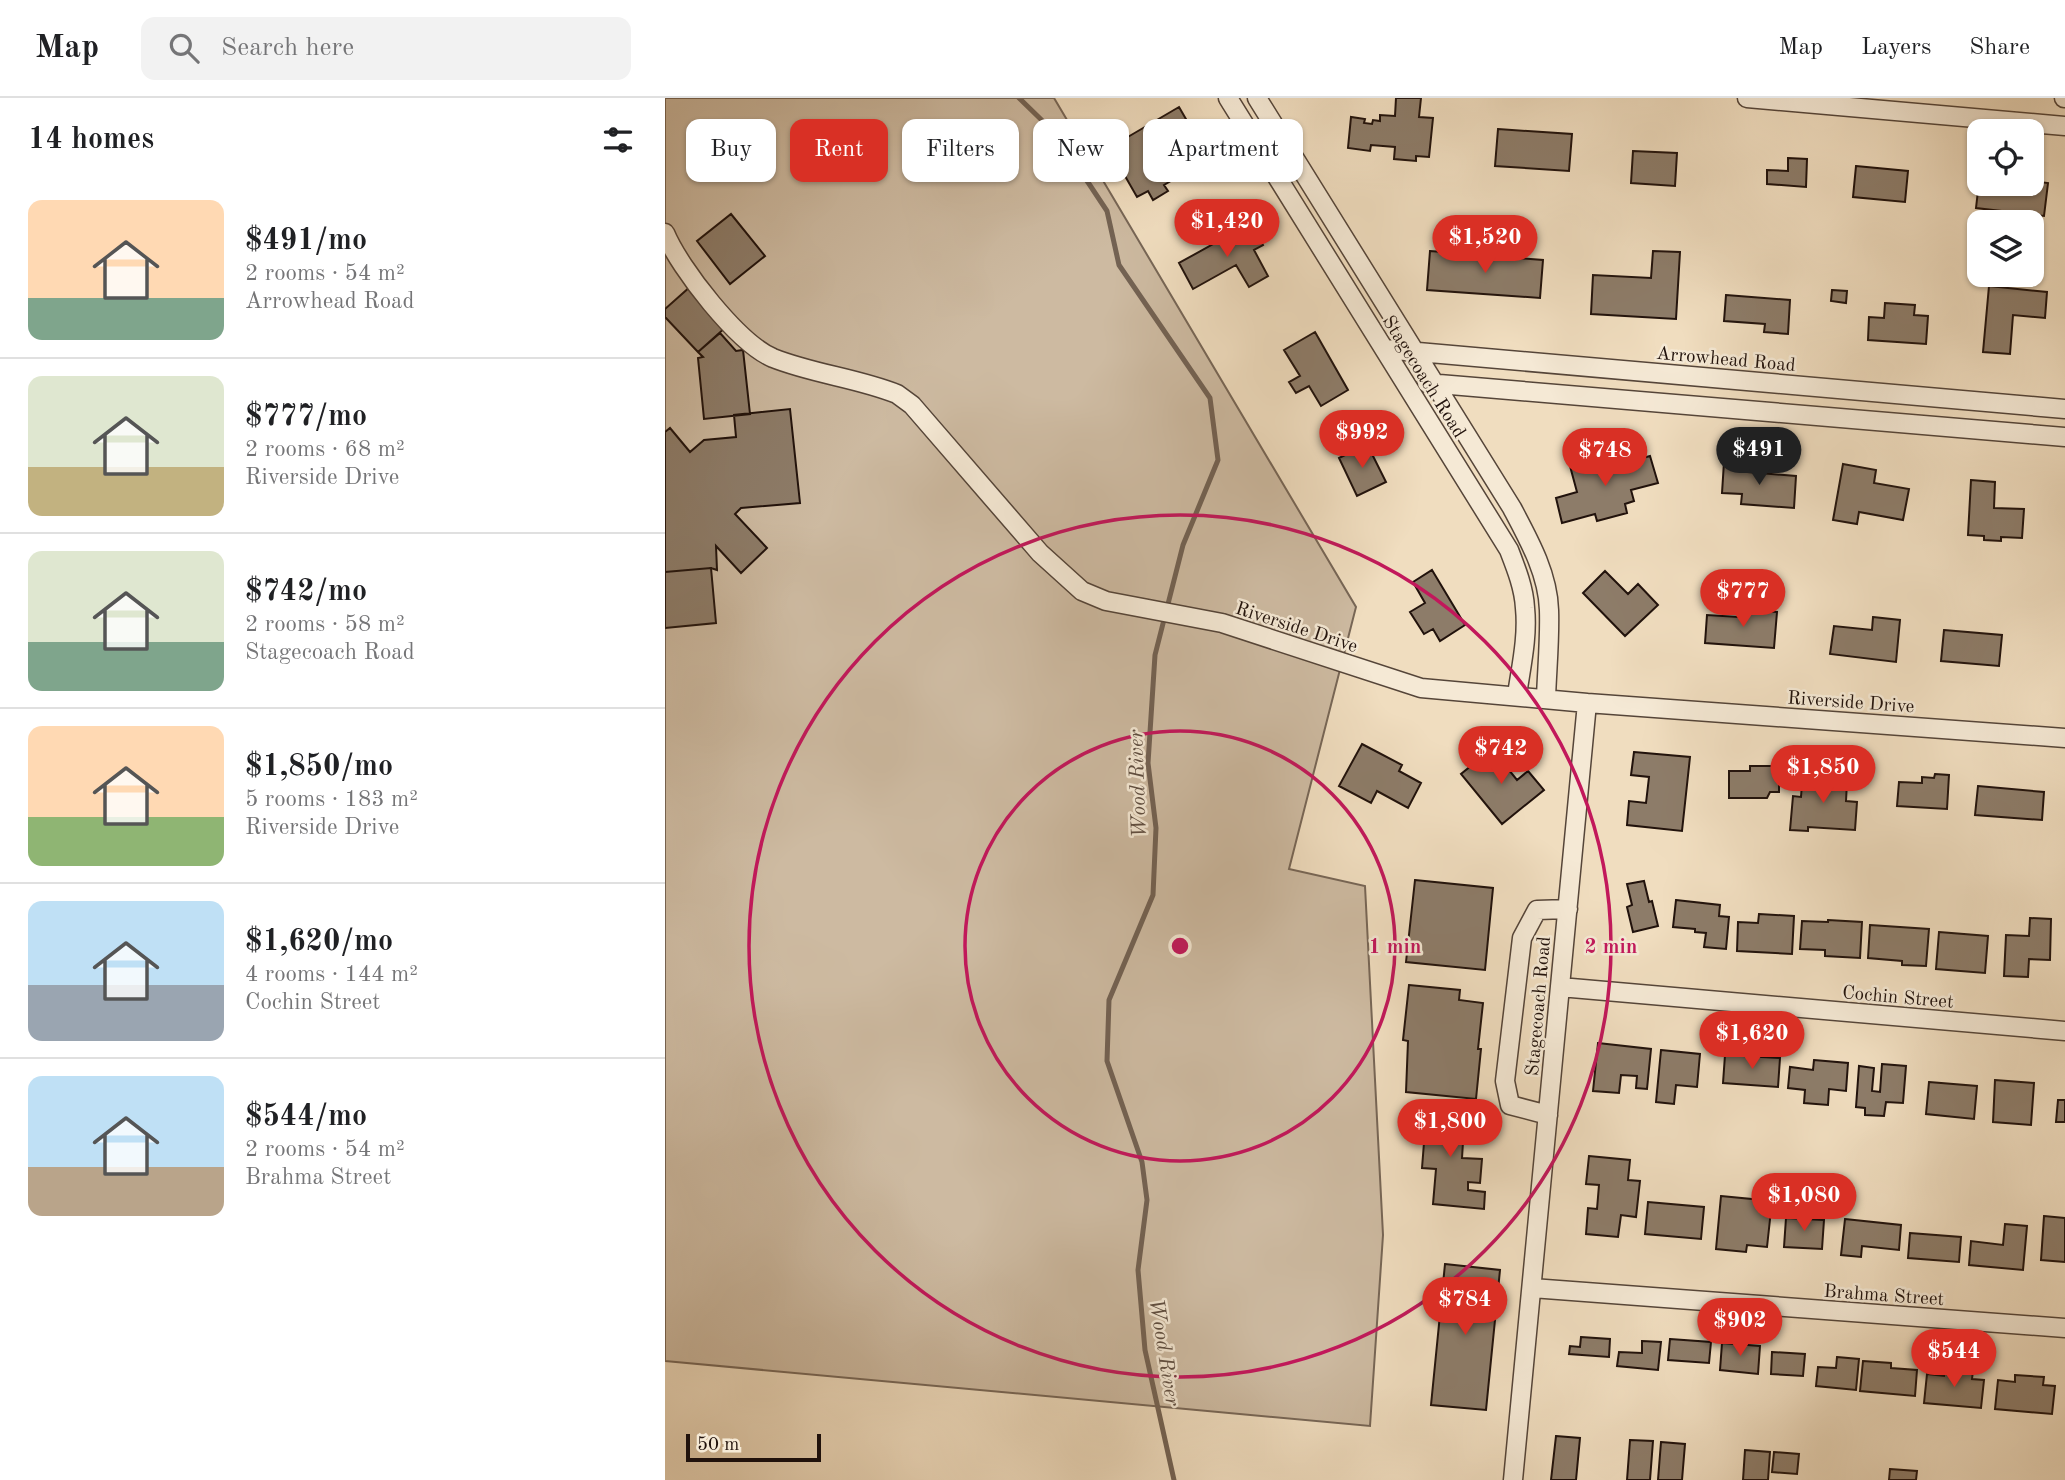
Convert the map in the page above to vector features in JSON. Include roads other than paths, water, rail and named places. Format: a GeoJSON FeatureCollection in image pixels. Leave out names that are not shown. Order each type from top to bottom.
{"type":"FeatureCollection","features":[{"type":"Feature","properties":{"kind":"street","name":"Stagecoach Road"},"geometry":{"type":"LineString","coordinates":[[1228,98],[1509,550],[1525,608],[1524,649],[1517,695]]}},
{"type":"Feature","properties":{"kind":"street","name":"Stagecoach Road"},"geometry":{"type":"LineString","coordinates":[[1257,98],[1530,541],[1543,575],[1549,608],[1546,698]]}},
{"type":"Feature","properties":{"kind":"street"},"geometry":{"type":"LineString","coordinates":[[1747,98],[2065,126]]}},
{"type":"Feature","properties":{"kind":"street","name":"Riverside Drive"},"geometry":{"type":"LineString","coordinates":[[665,233],[693,279],[753,346],[772,357],[897,394],[912,405],[1039,553],[1067,580],[1094,596],[1137,609],[1206,619],[1254,632],[1421,688],[1587,703],[2065,738]]}},
{"type":"Feature","properties":{"kind":"street","name":"Arrowhead Road"},"geometry":{"type":"LineString","coordinates":[[1384,349],[2065,408]]}},
{"type":"Feature","properties":{"kind":"street"},"geometry":{"type":"LineString","coordinates":[[1403,381],[2065,437]]}},
{"type":"Feature","properties":{"kind":"street","name":"Stagecoach Road"},"geometry":{"type":"LineString","coordinates":[[1513,1480],[1587,703]]}},
{"type":"Feature","properties":{"kind":"street"},"geometry":{"type":"LineString","coordinates":[[1548,1115],[1510,1105],[1504,1082],[1522,938],[1537,910],[1568,909]]}},
{"type":"Feature","properties":{"kind":"street","name":"Cochin Street"},"geometry":{"type":"LineString","coordinates":[[1560,987],[2065,1031]]}},
{"type":"Feature","properties":{"kind":"street","name":"Brahma Street"},"geometry":{"type":"LineString","coordinates":[[1532,1288],[2065,1328]]}},
{"type":"Feature","properties":{"kind":"waterway","name":"Wood River"},"geometry":{"type":"LineString","coordinates":[[1019,98],[1056,134],[1107,211],[1119,265],[1210,398],[1218,460],[1183,545],[1155,655],[1148,763],[1156,828],[1153,895],[1109,1000],[1107,1061],[1142,1162],[1147,1200],[1138,1270],[1145,1350],[1174,1480]]}}]}
